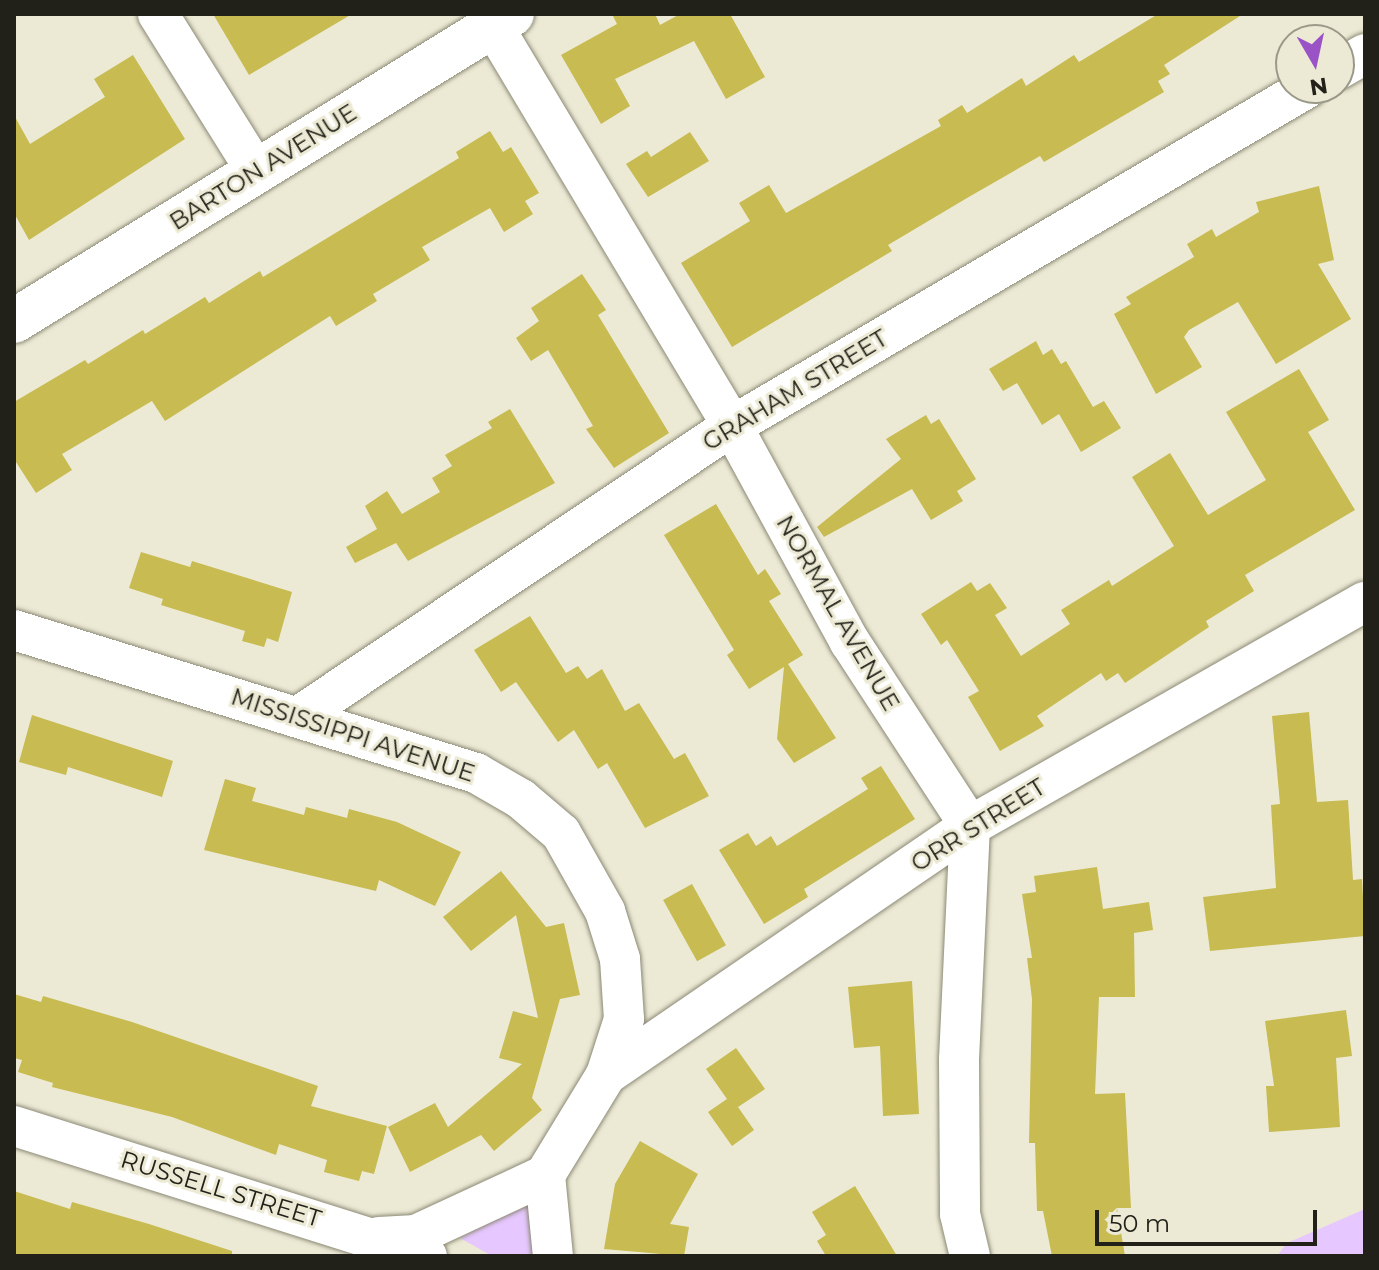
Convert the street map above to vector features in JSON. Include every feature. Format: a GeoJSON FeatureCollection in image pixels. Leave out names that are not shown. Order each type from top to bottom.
{"type":"FeatureCollection","features":[{"type":"Feature","properties":{"kind":"main road","name":"BARTON AVENUE"},"geometry":{"type":"LineString","coordinates":[[14,321],[502,20]]}},
{"type":"Feature","properties":{"kind":"street"},"geometry":{"type":"LineString","coordinates":[[158,14],[256,171]]}},
{"type":"Feature","properties":{"kind":"street","name":"NORMAL AVENUE"},"geometry":{"type":"LineString","coordinates":[[502,20],[732,426],[850,642],[970,826]]}},
{"type":"Feature","properties":{"kind":"street","name":"GRAHAM STREET"},"geometry":{"type":"LineString","coordinates":[[299,716],[732,426],[1280,104]]}},
{"type":"Feature","properties":{"kind":"street","name":"ORR STREET"},"geometry":{"type":"LineString","coordinates":[[606,1075],[970,826],[1365,602]]}},
{"type":"Feature","properties":{"kind":"street","name":"MISSISSIPPI AVENUE"},"geometry":{"type":"LineString","coordinates":[[14,630],[476,773],[521,799],[561,833],[605,911],[620,959],[624,1019],[606,1075],[545,1175]]}},
{"type":"Feature","properties":{"kind":"street"},"geometry":{"type":"LineString","coordinates":[[970,826],[959,1076],[960,1214],[970,1256]]}},
{"type":"Feature","properties":{"kind":"street","name":"RUSSELL STREET"},"geometry":{"type":"LineString","coordinates":[[14,1126],[379,1237],[427,1256]]}},
{"type":"Feature","properties":{"kind":"street"},"geometry":{"type":"LineString","coordinates":[[379,1237],[416,1235],[545,1175],[553,1256]]}},
{"type":"Feature","properties":{"kind":"shaded area"},"geometry":{"type":"Polygon","coordinates":[[[526,1203],[531,1206],[537,1256],[492,1256],[460,1238],[526,1203]]]}},
{"type":"Feature","properties":{"kind":"shaded area"},"geometry":{"type":"Polygon","coordinates":[[[1365,1209],[1365,1256],[1277,1256],[1287,1243],[1365,1209]]]}},
{"type":"Feature","properties":{"kind":"building"},"geometry":{"type":"Polygon","coordinates":[[[213,14],[352,14],[249,75],[213,14]]]}},
{"type":"Feature","properties":{"kind":"building"},"geometry":{"type":"Polygon","coordinates":[[[612,14],[655,14],[660,25],[680,14],[730,14],[765,77],[726,99],[694,41],[615,79],[630,106],[601,124],[561,55],[617,24],[612,14]]]}},
{"type":"Feature","properties":{"kind":"building"},"geometry":{"type":"Polygon","coordinates":[[[1158,14],[1243,14],[1164,65],[1170,74],[1158,81],[1164,92],[1044,162],[1040,156],[967,198],[888,245],[892,251],[732,347],[681,263],[750,221],[739,203],[769,185],[786,213],[941,126],[938,120],[962,105],[967,113],[1022,78],[1026,86],[1074,55],[1079,62],[1158,14]]]}},
{"type":"Feature","properties":{"kind":"building"},"geometry":{"type":"Polygon","coordinates":[[[133,55],[185,139],[29,240],[14,213],[14,115],[30,144],[105,97],[94,79],[133,55]]]}},
{"type":"Feature","properties":{"kind":"building"},"geometry":{"type":"Polygon","coordinates":[[[490,131],[503,152],[511,147],[539,193],[525,201],[533,214],[504,232],[490,208],[422,247],[430,260],[373,294],[377,301],[336,326],[330,316],[165,421],[152,401],[62,454],[72,470],[36,493],[14,459],[14,402],[85,360],[88,364],[143,330],[145,334],[205,297],[209,303],[260,271],[263,277],[459,158],[456,152],[490,131]]]}},
{"type":"Feature","properties":{"kind":"building"},"geometry":{"type":"Polygon","coordinates":[[[690,132],[709,161],[648,197],[626,164],[647,151],[651,157],[690,132]]]}},
{"type":"Feature","properties":{"kind":"building"},"geometry":{"type":"Polygon","coordinates":[[[1319,186],[1334,260],[1318,264],[1351,319],[1276,364],[1238,302],[1189,330],[1184,337],[1202,367],[1156,394],[1114,314],[1131,304],[1126,297],[1194,257],[1187,244],[1212,229],[1216,237],[1259,212],[1256,202],[1319,186]]]}},
{"type":"Feature","properties":{"kind":"building"},"geometry":{"type":"Polygon","coordinates":[[[582,274],[606,310],[598,315],[669,433],[614,468],[586,429],[593,426],[548,350],[531,361],[516,338],[539,321],[531,308],[582,274]]]}},
{"type":"Feature","properties":{"kind":"building"},"geometry":{"type":"Polygon","coordinates":[[[1036,341],[1043,355],[1052,349],[1061,364],[1066,361],[1093,407],[1104,401],[1121,428],[1081,452],[1059,414],[1042,425],[1017,383],[1003,391],[989,369],[1036,341]]]}},
{"type":"Feature","properties":{"kind":"building"},"geometry":{"type":"Polygon","coordinates":[[[1299,369],[1329,420],[1308,432],[1355,510],[1245,575],[1254,591],[1206,621],[1209,627],[1125,683],[1118,673],[1106,681],[1101,673],[1037,716],[1044,726],[1000,751],[968,697],[979,691],[947,640],[941,645],[921,614],[971,582],[977,591],[990,583],[1007,608],[995,615],[1021,656],[1070,624],[1061,610],[1109,580],[1112,586],[1174,546],[1132,477],[1170,453],[1208,515],[1266,480],[1226,412],[1299,369]]]}},
{"type":"Feature","properties":{"kind":"building"},"geometry":{"type":"Polygon","coordinates":[[[510,409],[555,483],[408,561],[396,543],[355,563],[346,547],[377,529],[365,506],[387,491],[402,514],[440,492],[432,478],[452,466],[445,455],[492,428],[488,422],[510,409]]]}},
{"type":"Feature","properties":{"kind":"building"},"geometry":{"type":"Polygon","coordinates":[[[926,415],[931,424],[939,419],[976,479],[957,491],[963,501],[931,520],[912,489],[824,537],[817,527],[901,459],[886,439],[926,415]]]}},
{"type":"Feature","properties":{"kind":"building"},"geometry":{"type":"Polygon","coordinates":[[[716,504],[758,575],[765,569],[781,594],[769,601],[803,655],[788,664],[836,738],[794,763],[777,739],[784,667],[749,689],[727,655],[734,650],[664,535],[716,504]]]}},
{"type":"Feature","properties":{"kind":"building"},"geometry":{"type":"Polygon","coordinates":[[[141,552],[190,567],[192,561],[292,592],[278,642],[267,638],[264,647],[242,641],[245,631],[161,605],[163,599],[129,588],[141,552]]]}},
{"type":"Feature","properties":{"kind":"building"},"geometry":{"type":"Polygon","coordinates":[[[530,616],[566,673],[578,666],[587,679],[602,669],[625,711],[639,703],[674,759],[685,753],[709,796],[645,828],[607,763],[598,769],[574,730],[558,742],[516,682],[501,692],[474,650],[530,616]]]}},
{"type":"Feature","properties":{"kind":"building"},"geometry":{"type":"Polygon","coordinates":[[[1309,712],[1317,802],[1348,800],[1353,880],[1362,879],[1365,936],[1210,951],[1203,897],[1276,888],[1271,805],[1280,804],[1272,716],[1309,712]]]}},
{"type":"Feature","properties":{"kind":"building"},"geometry":{"type":"Polygon","coordinates":[[[32,715],[173,761],[162,797],[68,767],[66,775],[19,762],[32,715]]]}},
{"type":"Feature","properties":{"kind":"building"},"geometry":{"type":"Polygon","coordinates":[[[881,766],[915,819],[804,889],[808,897],[764,924],[719,850],[748,833],[756,846],[771,836],[777,846],[868,789],[861,778],[881,766]]]}},
{"type":"Feature","properties":{"kind":"building"},"geometry":{"type":"Polygon","coordinates":[[[225,779],[256,788],[252,801],[304,815],[306,807],[347,818],[349,809],[397,822],[461,852],[435,906],[379,880],[376,891],[204,850],[225,779]]]}},
{"type":"Feature","properties":{"kind":"building"},"geometry":{"type":"Polygon","coordinates":[[[1097,867],[1103,909],[1149,902],[1153,930],[1134,933],[1135,997],[1099,997],[1095,1094],[1125,1093],[1131,1208],[1117,1208],[1125,1256],[1052,1256],[1043,1211],[1037,1211],[1035,1143],[1029,1143],[1032,999],[1027,958],[1032,958],[1022,894],[1036,892],[1034,876],[1097,867]]]}},
{"type":"Feature","properties":{"kind":"building"},"geometry":{"type":"Polygon","coordinates":[[[501,871],[546,927],[564,923],[580,995],[560,999],[532,1098],[542,1110],[494,1151],[481,1135],[410,1172],[388,1127],[435,1103],[448,1127],[522,1064],[499,1058],[513,1011],[538,1018],[516,915],[471,951],[443,917],[501,871]]]}},
{"type":"Feature","properties":{"kind":"building"},"geometry":{"type":"Polygon","coordinates":[[[692,884],[726,945],[697,961],[663,900],[692,884]]]}},
{"type":"Feature","properties":{"kind":"building"},"geometry":{"type":"Polygon","coordinates":[[[912,981],[919,1114],[883,1116],[880,1046],[854,1048],[848,987],[912,981]]]}},
{"type":"Feature","properties":{"kind":"building"},"geometry":{"type":"Polygon","coordinates":[[[14,994],[41,1002],[43,996],[132,1022],[318,1086],[311,1106],[387,1126],[374,1174],[362,1171],[359,1181],[324,1172],[327,1160],[279,1144],[276,1155],[172,1117],[52,1087],[53,1083],[18,1072],[22,1060],[14,1058],[14,994]]]}},
{"type":"Feature","properties":{"kind":"building"},"geometry":{"type":"Polygon","coordinates":[[[1346,1010],[1352,1056],[1336,1058],[1340,1127],[1269,1132],[1266,1086],[1274,1086],[1265,1021],[1346,1010]]]}},
{"type":"Feature","properties":{"kind":"building"},"geometry":{"type":"Polygon","coordinates":[[[736,1048],[765,1089],[738,1107],[754,1130],[732,1146],[708,1112],[727,1099],[706,1069],[736,1048]]]}},
{"type":"Feature","properties":{"kind":"building"},"geometry":{"type":"Polygon","coordinates":[[[640,1141],[698,1174],[670,1224],[689,1227],[684,1256],[604,1249],[615,1184],[640,1141]]]}},
{"type":"Feature","properties":{"kind":"building"},"geometry":{"type":"Polygon","coordinates":[[[855,1186],[897,1256],[826,1256],[817,1241],[826,1235],[812,1212],[855,1186]]]}},
{"type":"Feature","properties":{"kind":"building"},"geometry":{"type":"Polygon","coordinates":[[[14,1191],[70,1209],[72,1202],[149,1224],[232,1251],[232,1256],[14,1256],[14,1191]]]}}]}
